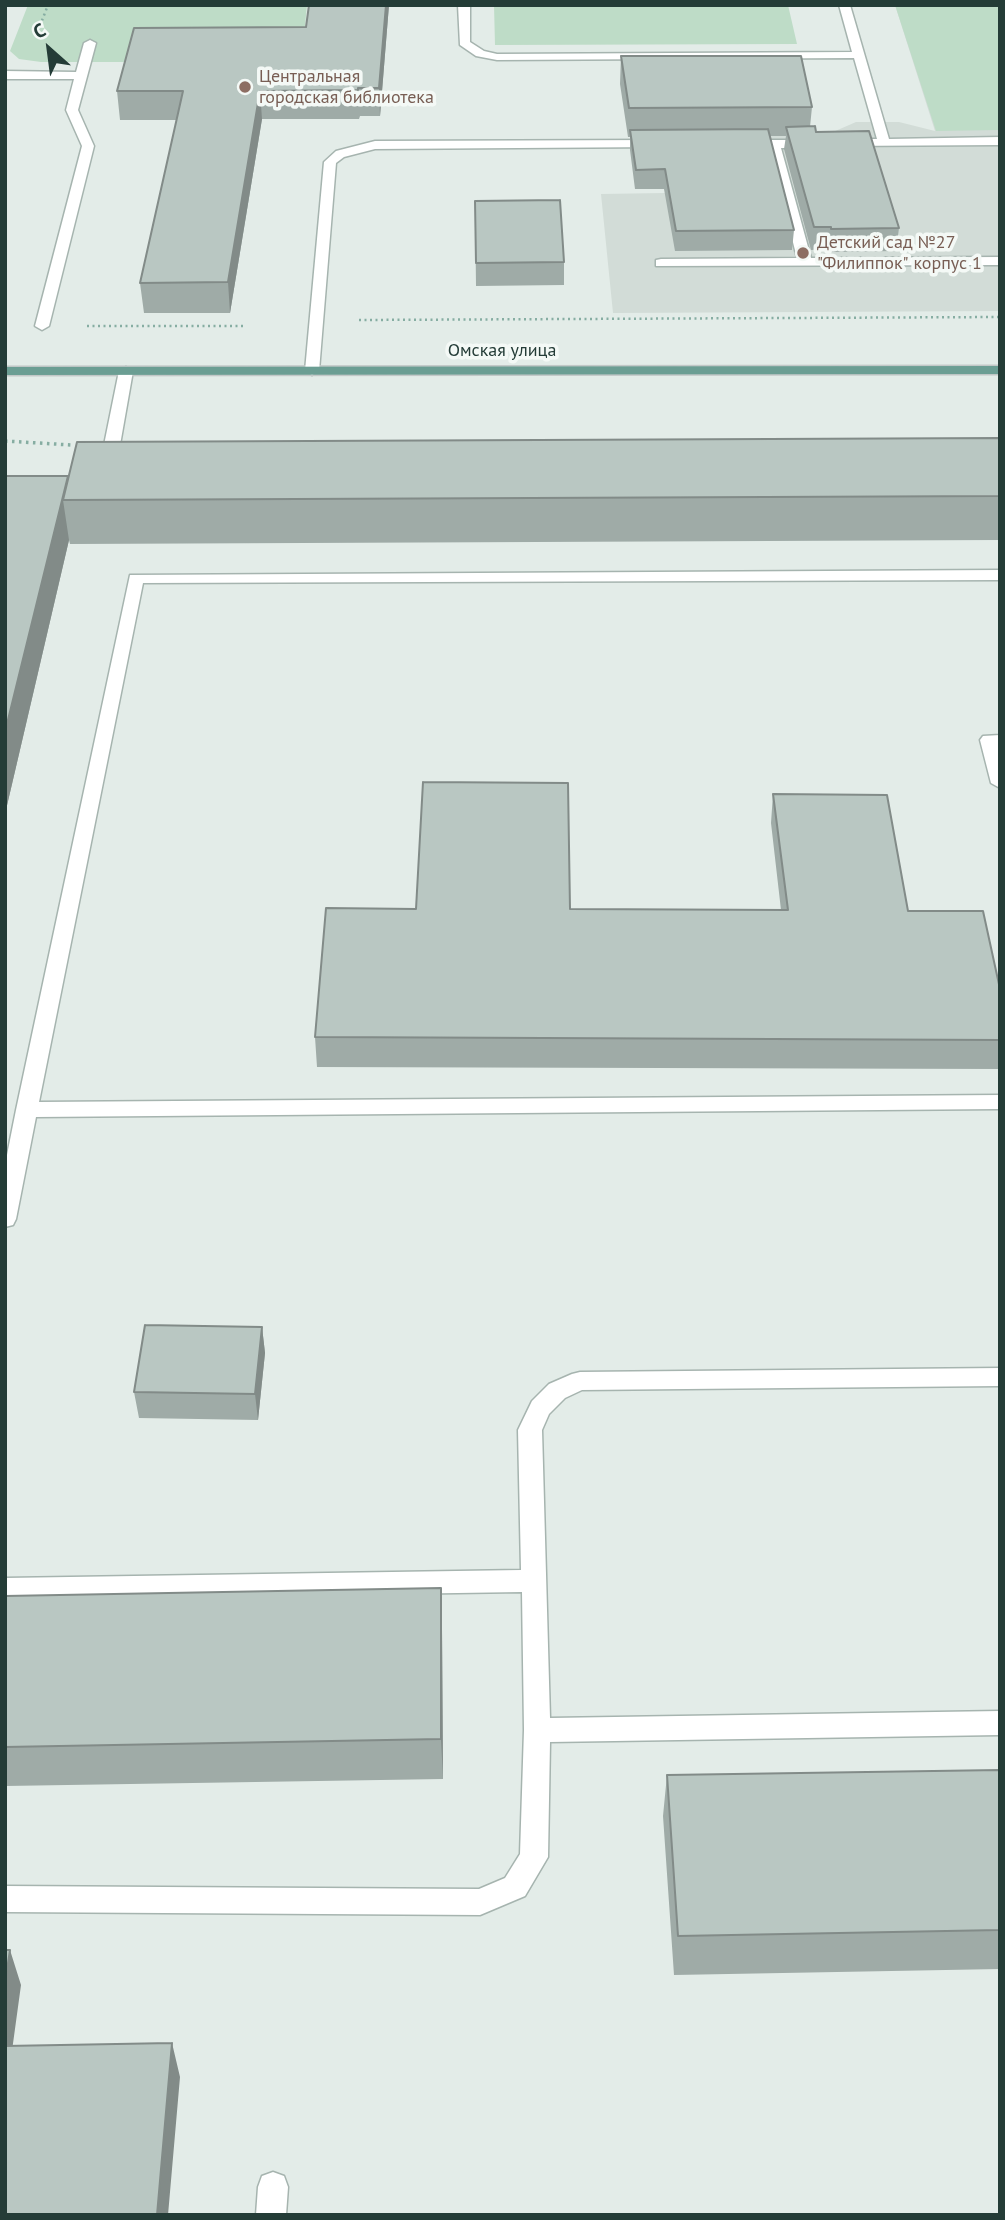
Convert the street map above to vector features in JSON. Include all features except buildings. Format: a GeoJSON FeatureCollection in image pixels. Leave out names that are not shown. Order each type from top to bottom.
{"type":"FeatureCollection","features":[{"type":"Feature","properties":{"kind":"main road","name":"Омская улица"},"geometry":{"type":"LineString","coordinates":[[5,371],[1000,370]]}},
{"type":"Feature","properties":{"kind":"lane"},"geometry":{"type":"LineString","coordinates":[[464,5],[464,43],[480,54],[497,57],[858,55]]}},
{"type":"Feature","properties":{"kind":"lane"},"geometry":{"type":"LineString","coordinates":[[844,5],[884,142]]}},
{"type":"Feature","properties":{"kind":"lane"},"geometry":{"type":"LineString","coordinates":[[42,326],[88,146],[72,110],[90,43]]}},
{"type":"Feature","properties":{"kind":"lane"},"geometry":{"type":"LineString","coordinates":[[5,75],[81,76]]}},
{"type":"Feature","properties":{"kind":"lane"},"geometry":{"type":"LineString","coordinates":[[728,144],[1000,141]]}},
{"type":"Feature","properties":{"kind":"lane"},"geometry":{"type":"LineString","coordinates":[[312,371],[330,162],[340,154],[374,145],[676,144]]}},
{"type":"Feature","properties":{"kind":"lane"},"geometry":{"type":"LineString","coordinates":[[774,144],[805,262]]}},
{"type":"Feature","properties":{"kind":"lane"},"geometry":{"type":"LineString","coordinates":[[661,263],[1000,261]]}},
{"type":"Feature","properties":{"kind":"lane"},"geometry":{"type":"LineString","coordinates":[[74,445],[119,444],[126,371]]}},
{"type":"Feature","properties":{"kind":"lane"},"geometry":{"type":"LineString","coordinates":[[5,1219],[136,578],[1000,575]]}},
{"type":"Feature","properties":{"kind":"lane"},"geometry":{"type":"LineString","coordinates":[[1000,740],[989,740],[1000,783]]}},
{"type":"Feature","properties":{"kind":"lane"},"geometry":{"type":"LineString","coordinates":[[26,1110],[1000,1102]]}},
{"type":"Feature","properties":{"kind":"lane"},"geometry":{"type":"LineString","coordinates":[[5,1899],[480,1902],[515,1887],[534,1857],[537,1730],[530,1430],[540,1408],[557,1391],[580,1381],[1000,1377]]}},
{"type":"Feature","properties":{"kind":"lane"},"geometry":{"type":"LineString","coordinates":[[5,1589],[534,1581]]}},
{"type":"Feature","properties":{"kind":"lane"},"geometry":{"type":"LineString","coordinates":[[537,1730],[1000,1723]]}},
{"type":"Feature","properties":{"kind":"path"},"geometry":{"type":"LineString","coordinates":[[42,326],[274,327],[356,320],[1000,317]]}},
{"type":"Feature","properties":{"kind":"path"},"geometry":{"type":"LineString","coordinates":[[5,440],[74,445]]}},
{"type":"Feature","properties":{"kind":"shaded area","name":"Детский сад №27 \"Филиппок\" корпус 1"},"geometry":{"type":"Polygon","coordinates":[[[895,5],[1000,5],[1000,311],[613,313],[601,194],[726,192],[715,133],[833,132],[856,122],[899,122],[935,131],[895,5]]]}},
{"type":"Feature","properties":{"kind":"green space"},"geometry":{"type":"Polygon","coordinates":[[[28,5],[307,5],[303,46],[128,62],[41,62],[19,59],[10,51],[28,5]]]}},
{"type":"Feature","properties":{"kind":"green space"},"geometry":{"type":"Polygon","coordinates":[[[494,5],[788,5],[797,44],[495,45],[494,5]]]}},
{"type":"Feature","properties":{"kind":"green space"},"geometry":{"type":"Polygon","coordinates":[[[895,5],[1000,5],[1000,130],[936,131],[895,5]]]}},
{"type":"Feature","properties":{"kind":"place","name":"Центральная городская библиотека"},"geometry":{"type":"Point","coordinates":[245,87]}},
{"type":"Feature","properties":{"kind":"place","name":"Детский сад №27 \"Филиппок\" корпус 1"},"geometry":{"type":"Point","coordinates":[803,253]}}]}
